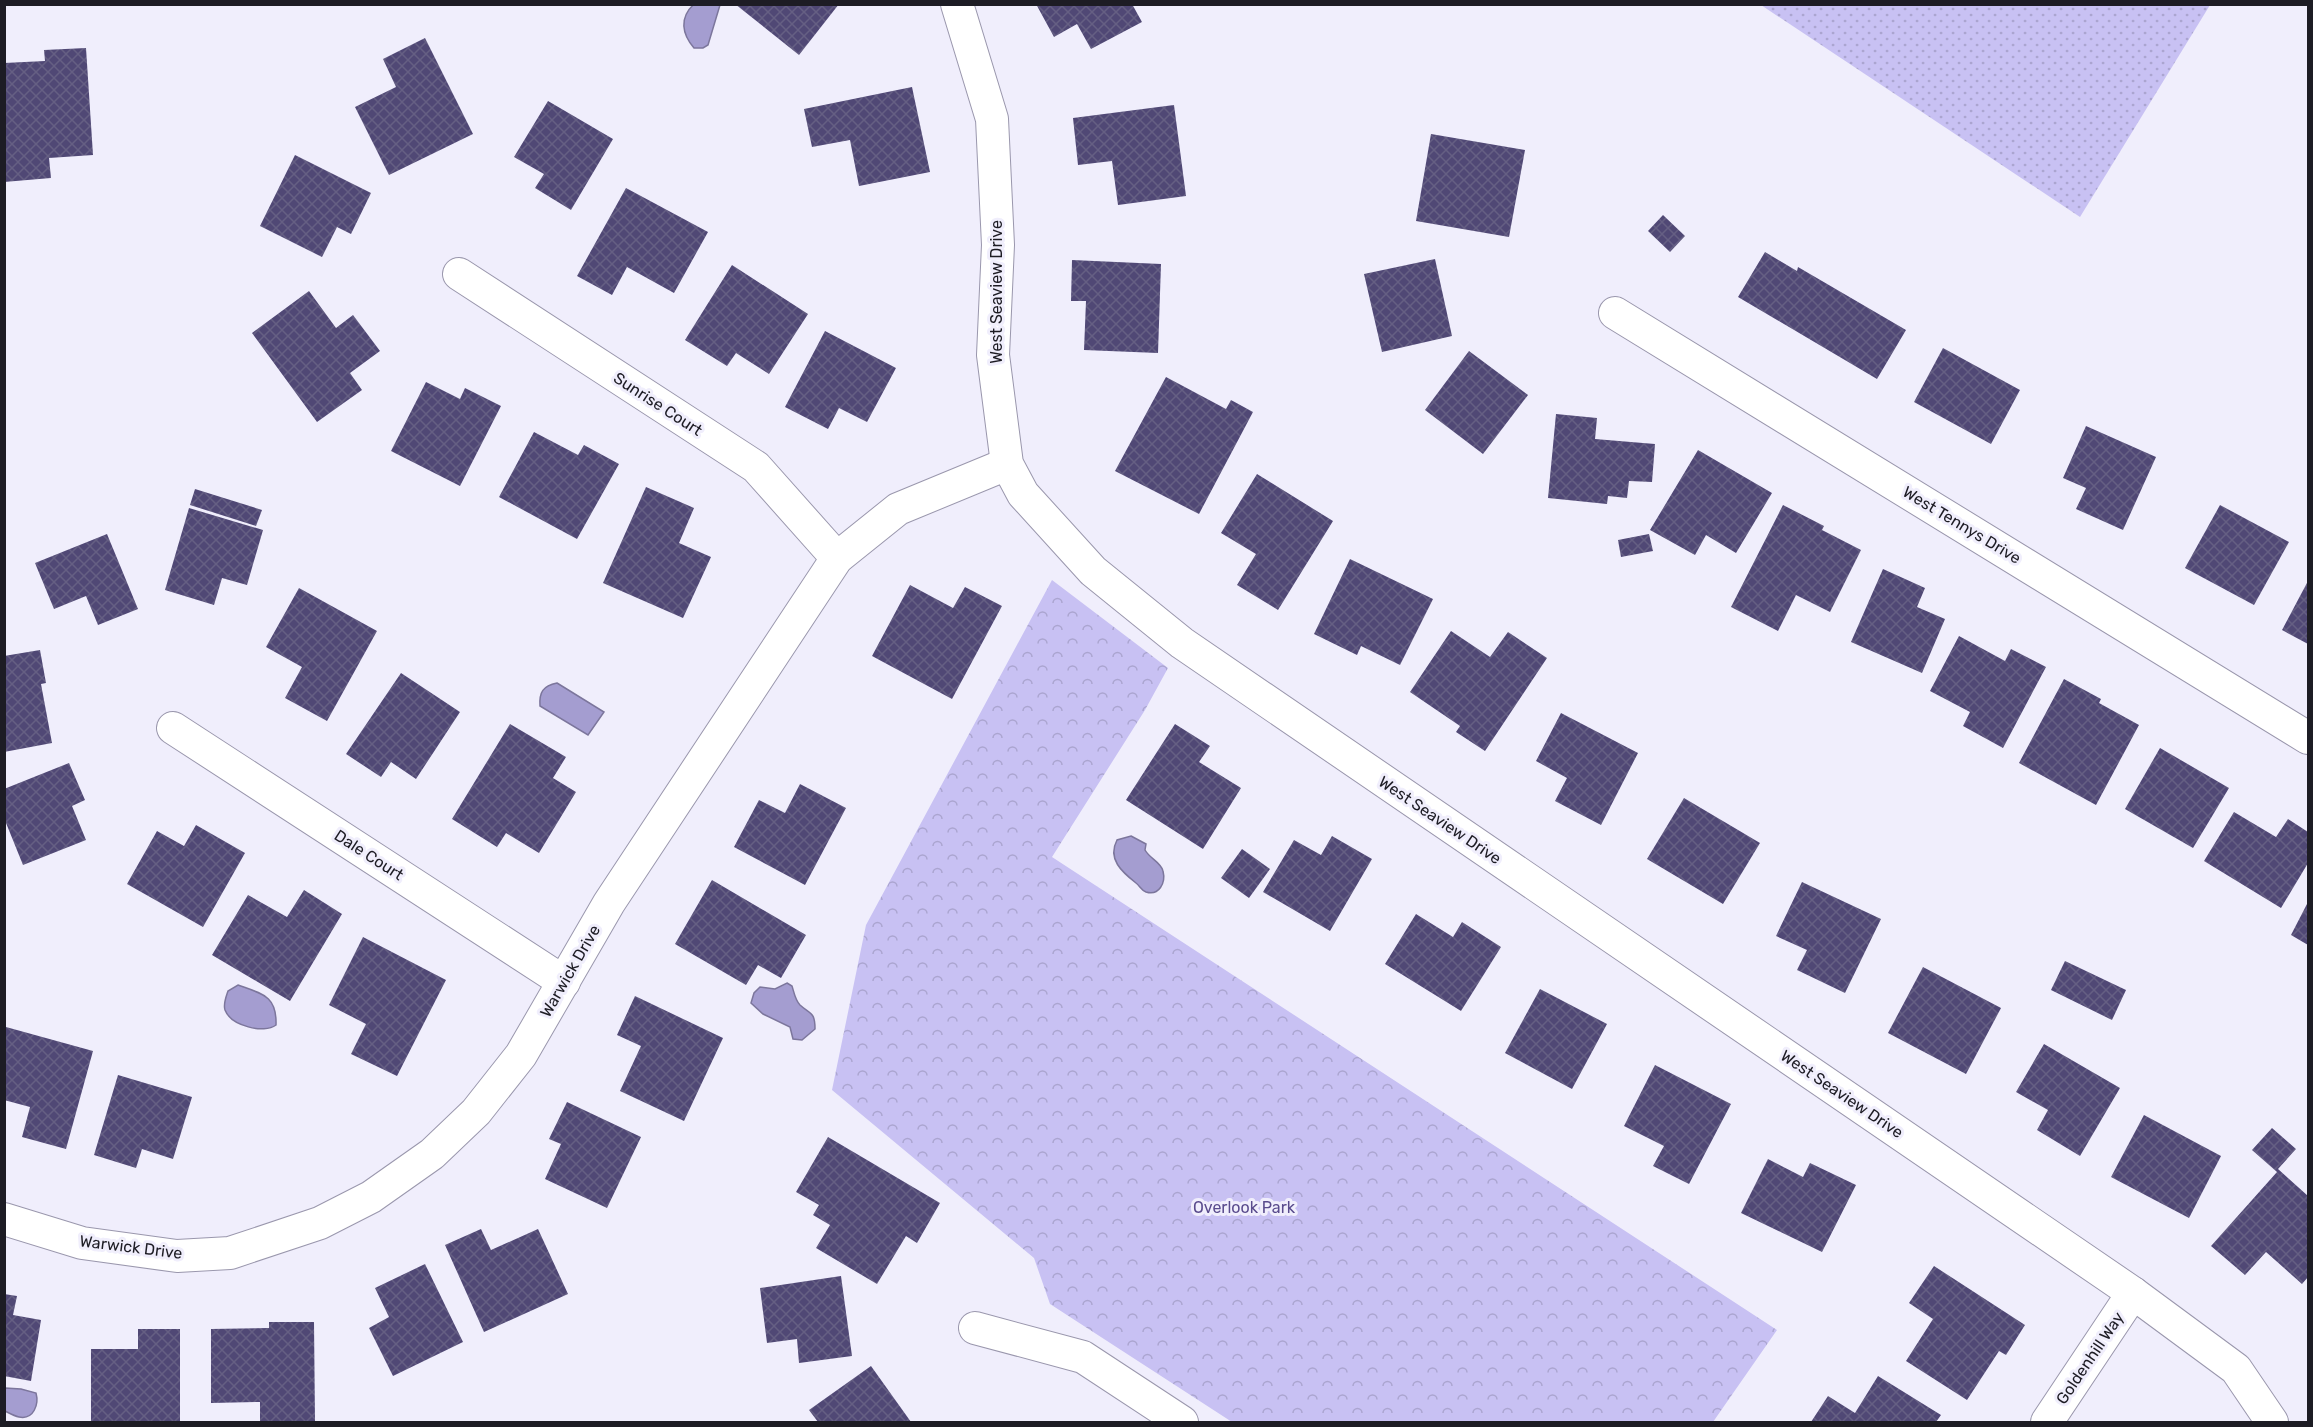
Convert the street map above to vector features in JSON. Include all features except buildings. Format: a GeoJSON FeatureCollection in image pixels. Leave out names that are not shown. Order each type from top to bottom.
{"type":"FeatureCollection","features":[{"type":"Feature","properties":{"kind":"street","name":"West Seaview Drive"},"geometry":{"type":"LineString","coordinates":[[957,4],[992,119],[998,245],[993,355],[1007,464],[1023,494],[1093,571],[1182,643],[2133,1293],[2236,1369],[2272,1422]]}},
{"type":"Feature","properties":{"kind":"street","name":"Sunrise Court"},"geometry":{"type":"LineString","coordinates":[[459,274],[756,467],[837,558]]}},
{"type":"Feature","properties":{"kind":"street","name":"West Tennys Drive"},"geometry":{"type":"LineString","coordinates":[[1615,313],[2308,738]]}},
{"type":"Feature","properties":{"kind":"street","name":"Warwick Drive"},"geometry":{"type":"LineString","coordinates":[[4,1219],[82,1243],[177,1256],[230,1253],[320,1223],[380,1191],[432,1154],[476,1112],[521,1055],[609,903],[837,558],[898,508],[1007,464]]}},
{"type":"Feature","properties":{"kind":"street","name":"Dale Court"},"geometry":{"type":"LineString","coordinates":[[173,728],[564,982]]}},
{"type":"Feature","properties":{"kind":"street","name":"Goldenhill Way"},"geometry":{"type":"LineString","coordinates":[[2047,1422],[2133,1293]]}},
{"type":"Feature","properties":{"kind":"street"},"geometry":{"type":"LineString","coordinates":[[975,1328],[1083,1357],[1182,1422]]}},
{"type":"Feature","properties":{"kind":"green space"},"geometry":{"type":"Polygon","coordinates":[[[1761,5],[2210,5],[2080,217],[1761,5]]]}},
{"type":"Feature","properties":{"kind":"green space","name":"Overlook Park"},"geometry":{"type":"Polygon","coordinates":[[[1052,580],[1168,668],[1145,710],[1052,857],[1777,1330],[1713,1422],[1232,1422],[1050,1304],[1034,1258],[832,1090],[866,925],[1052,580]]]}},
{"type":"Feature","properties":{"kind":"shaded area"},"geometry":{"type":"Polygon","coordinates":[[[694,4],[720,5],[708,45],[703,48],[694,48],[685,32],[684,20],[694,4]]]}},
{"type":"Feature","properties":{"kind":"shaded area"},"geometry":{"type":"Polygon","coordinates":[[[557,683],[604,712],[588,735],[540,706],[543,690],[557,683]]]}},
{"type":"Feature","properties":{"kind":"shaded area"},"geometry":{"type":"Polygon","coordinates":[[[1131,836],[1146,844],[1145,850],[1162,868],[1164,876],[1162,884],[1155,892],[1143,890],[1121,870],[1115,859],[1114,847],[1117,840],[1131,836]]]}},
{"type":"Feature","properties":{"kind":"shaded area"},"geometry":{"type":"Polygon","coordinates":[[[787,983],[792,986],[798,1003],[812,1014],[814,1019],[815,1029],[802,1040],[793,1039],[790,1027],[763,1014],[751,1003],[754,993],[760,987],[775,989],[787,983]]]}},
{"type":"Feature","properties":{"kind":"shaded area"},"geometry":{"type":"Polygon","coordinates":[[[238,985],[267,997],[274,1008],[276,1025],[264,1029],[248,1027],[228,1016],[224,1008],[228,991],[238,985]]]}},
{"type":"Feature","properties":{"kind":"shaded area"},"geometry":{"type":"Polygon","coordinates":[[[5,1388],[36,1393],[37,1402],[32,1414],[19,1417],[5,1411],[5,1388]]]}}]}
